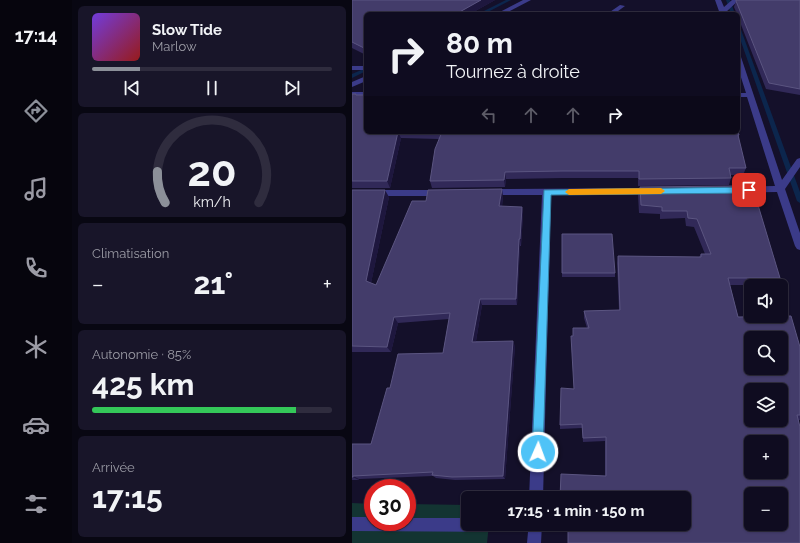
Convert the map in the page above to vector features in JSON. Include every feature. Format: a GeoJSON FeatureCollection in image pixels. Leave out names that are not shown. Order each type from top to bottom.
{"type":"FeatureCollection","features":[{"type":"Feature","properties":{"kind":"street"},"geometry":{"type":"LineString","coordinates":[[503,12],[528,0]]}},
{"type":"Feature","properties":{"kind":"street"},"geometry":{"type":"LineString","coordinates":[[718,0],[723,12]]}},
{"type":"Feature","properties":{"kind":"street"},"geometry":{"type":"LineString","coordinates":[[724,12],[736,0]]}},
{"type":"Feature","properties":{"kind":"street"},"geometry":{"type":"LineString","coordinates":[[613,12],[622,6]]}},
{"type":"Feature","properties":{"kind":"street"},"geometry":{"type":"LineString","coordinates":[[740,63],[780,189],[800,246]]}},
{"type":"Feature","properties":{"kind":"street"},"geometry":{"type":"LineString","coordinates":[[352,68],[364,68]]}},
{"type":"Feature","properties":{"kind":"street"},"geometry":{"type":"LineString","coordinates":[[352,85],[364,79]]}},
{"type":"Feature","properties":{"kind":"street"},"geometry":{"type":"LineString","coordinates":[[352,94],[364,94]]}},
{"type":"Feature","properties":{"kind":"street"},"geometry":{"type":"LineString","coordinates":[[740,95],[751,95]]}},
{"type":"Feature","properties":{"kind":"street"},"geometry":{"type":"LineString","coordinates":[[780,189],[800,161]]}},
{"type":"Feature","properties":{"kind":"street"},"geometry":{"type":"LineString","coordinates":[[710,190],[780,189]]}},
{"type":"Feature","properties":{"kind":"street"},"geometry":{"type":"LineString","coordinates":[[477,192],[664,191]]}},
{"type":"Feature","properties":{"kind":"street"},"geometry":{"type":"LineString","coordinates":[[352,193],[446,192]]}},
{"type":"Feature","properties":{"kind":"street"},"geometry":{"type":"LineString","coordinates":[[536,491],[547,192]]}},
{"type":"Feature","properties":{"kind":"street"},"geometry":{"type":"LineString","coordinates":[[352,524],[461,525]]}},
{"type":"Feature","properties":{"kind":"street"},"geometry":{"type":"LineString","coordinates":[[534,543],[535,531]]}},
{"type":"Feature","properties":{"kind":"green space"},"geometry":{"type":"Polygon","coordinates":[[[352,503],[364,504],[364,531],[416,531],[416,504],[461,505],[461,531],[488,531],[487,543],[352,543],[352,503]]]}},
{"type":"Feature","properties":{"kind":"building"},"geometry":{"type":"Polygon","coordinates":[[[352,0],[481,0],[460,12],[364,12],[364,48],[352,42],[352,0]]]}},
{"type":"Feature","properties":{"kind":"building"},"geometry":{"type":"Polygon","coordinates":[[[736,0],[800,0],[800,89],[769,83],[736,0]]]}},
{"type":"Feature","properties":{"kind":"building"},"geometry":{"type":"Polygon","coordinates":[[[352,94],[356,94],[364,95],[364,134],[398,134],[387,181],[352,181],[352,94]]]}},
{"type":"Feature","properties":{"kind":"building"},"geometry":{"type":"Polygon","coordinates":[[[441,134],[739,134],[746,168],[729,168],[731,178],[639,179],[639,171],[562,171],[505,172],[504,180],[430,181],[435,149],[441,134]]]}},
{"type":"Feature","properties":{"kind":"building"},"geometry":{"type":"Polygon","coordinates":[[[734,186],[739,204],[758,205],[780,278],[728,278],[738,317],[744,317],[744,323],[788,323],[788,316],[791,316],[800,347],[800,415],[797,415],[800,427],[800,543],[568,543],[568,531],[691,531],[691,491],[560,491],[561,474],[606,476],[606,437],[583,438],[582,424],[560,425],[561,388],[574,389],[571,336],[573,336],[573,328],[589,328],[584,311],[620,310],[618,256],[701,257],[701,254],[711,254],[697,219],[688,218],[687,211],[662,211],[662,207],[641,205],[640,187],[734,186]]]}},
{"type":"Feature","properties":{"kind":"building"},"geometry":{"type":"Polygon","coordinates":[[[502,189],[499,206],[522,207],[516,299],[480,299],[472,342],[513,341],[503,476],[452,477],[432,475],[433,472],[352,477],[352,444],[371,444],[387,388],[390,388],[398,354],[443,353],[450,313],[394,317],[387,347],[352,346],[352,190],[385,190],[366,281],[376,285],[412,201],[426,201],[428,190],[502,189]]]}},
{"type":"Feature","properties":{"kind":"building"},"geometry":{"type":"Polygon","coordinates":[[[562,234],[612,234],[615,273],[562,273],[562,234]]]}},
{"type":"Feature","properties":{"kind":"waterway"},"geometry":{"type":"LineString","coordinates":[[484,12],[509,0]]}},
{"type":"Feature","properties":{"kind":"waterway"},"geometry":{"type":"LineString","coordinates":[[728,0],[732,12]]}},
{"type":"Feature","properties":{"kind":"waterway"},"geometry":{"type":"LineString","coordinates":[[740,33],[800,201]]}},
{"type":"Feature","properties":{"kind":"waterway"},"geometry":{"type":"LineString","coordinates":[[352,76],[364,70]]}},
{"type":"Feature","properties":{"kind":"slow traffic"},"geometry":{"type":"LineString","coordinates":[[569,192],[661,191]]}},
{"type":"Feature","properties":{"kind":"route"},"geometry":{"type":"LineString","coordinates":[[538,452],[547,192],[749,190]]}}]}
